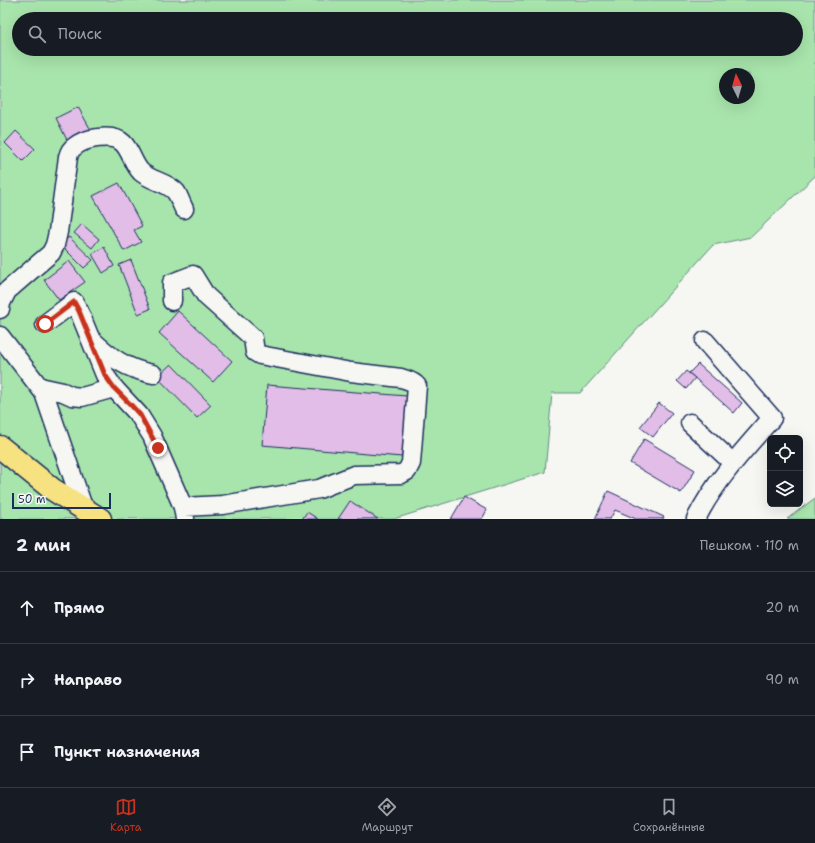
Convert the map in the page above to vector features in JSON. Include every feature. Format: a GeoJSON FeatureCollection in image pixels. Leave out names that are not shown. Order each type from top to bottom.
{"type":"FeatureCollection","features":[{"type":"Feature","properties":{"kind":"main road"},"geometry":{"type":"LineString","coordinates":[[0,447],[52,489],[92,515]]}},
{"type":"Feature","properties":{"kind":"lane"},"geometry":{"type":"LineString","coordinates":[[0,309],[1,303],[8,291],[51,253],[55,245],[68,157],[73,147],[77,144],[97,138],[110,138],[124,143],[141,171],[148,177],[170,187],[175,191],[184,209]]}},
{"type":"Feature","properties":{"kind":"lane"},"geometry":{"type":"LineString","coordinates":[[45,324],[74,302],[105,375],[114,388],[140,415],[152,436],[184,513],[319,489],[354,475],[401,474],[408,471],[411,463],[417,386],[415,383],[401,378],[351,372],[260,355],[256,352],[253,338],[206,296],[193,275],[172,282],[172,301]]}},
{"type":"Feature","properties":{"kind":"lane"},"geometry":{"type":"LineString","coordinates":[[0,336],[40,387],[92,515]]}},
{"type":"Feature","properties":{"kind":"lane"},"geometry":{"type":"LineString","coordinates":[[89,337],[115,360],[138,371],[153,374]]}},
{"type":"Feature","properties":{"kind":"lane"},"geometry":{"type":"LineString","coordinates":[[696,519],[705,501],[733,463],[772,418],[705,341]]}},
{"type":"Feature","properties":{"kind":"lane"},"geometry":{"type":"LineString","coordinates":[[40,387],[63,392],[72,396],[82,397],[114,388]]}},
{"type":"Feature","properties":{"kind":"lane"},"geometry":{"type":"LineString","coordinates":[[690,423],[733,463]]}},
{"type":"Feature","properties":{"kind":"green space"},"geometry":{"type":"Polygon","coordinates":[[[0,0],[815,0],[815,176],[751,237],[713,245],[580,393],[552,393],[545,472],[394,519],[0,519],[0,0]]]}},
{"type":"Feature","properties":{"kind":"green space"},"geometry":{"type":"Polygon","coordinates":[[[815,498],[815,519],[787,519],[815,498]]]}},
{"type":"Feature","properties":{"kind":"building"},"geometry":{"type":"Polygon","coordinates":[[[78,107],[91,130],[68,142],[56,118],[78,107]]]}},
{"type":"Feature","properties":{"kind":"building"},"geometry":{"type":"Polygon","coordinates":[[[16,131],[35,149],[23,161],[5,143],[16,131]]]}},
{"type":"Feature","properties":{"kind":"building"},"geometry":{"type":"Polygon","coordinates":[[[119,183],[142,226],[134,230],[141,242],[124,251],[93,196],[119,183]]]}},
{"type":"Feature","properties":{"kind":"building"},"geometry":{"type":"Polygon","coordinates":[[[82,224],[99,239],[92,248],[74,233],[82,224]]]}},
{"type":"Feature","properties":{"kind":"building"},"geometry":{"type":"Polygon","coordinates":[[[69,237],[93,260],[84,268],[61,245],[69,237]]]}},
{"type":"Feature","properties":{"kind":"building"},"geometry":{"type":"Polygon","coordinates":[[[104,247],[114,266],[103,273],[92,254],[104,247]]]}},
{"type":"Feature","properties":{"kind":"building"},"geometry":{"type":"Polygon","coordinates":[[[131,260],[150,309],[138,314],[119,265],[131,260]]]}},
{"type":"Feature","properties":{"kind":"building"},"geometry":{"type":"Polygon","coordinates":[[[69,261],[85,282],[59,300],[44,280],[69,261]]]}},
{"type":"Feature","properties":{"kind":"building"},"geometry":{"type":"Polygon","coordinates":[[[178,311],[232,361],[213,382],[159,333],[178,311]]]}},
{"type":"Feature","properties":{"kind":"building"},"geometry":{"type":"Polygon","coordinates":[[[171,364],[211,405],[197,418],[157,377],[171,364]]]}},
{"type":"Feature","properties":{"kind":"building"},"geometry":{"type":"Polygon","coordinates":[[[698,364],[742,403],[734,413],[689,373],[698,364]]]}},
{"type":"Feature","properties":{"kind":"building"},"geometry":{"type":"Polygon","coordinates":[[[686,371],[695,378],[686,389],[677,381],[686,371]]]}},
{"type":"Feature","properties":{"kind":"building"},"geometry":{"type":"Polygon","coordinates":[[[267,385],[407,396],[402,457],[262,445],[267,385]]]}},
{"type":"Feature","properties":{"kind":"building"},"geometry":{"type":"Polygon","coordinates":[[[659,403],[672,413],[653,437],[640,427],[659,403]]]}},
{"type":"Feature","properties":{"kind":"building"},"geometry":{"type":"Polygon","coordinates":[[[644,439],[695,470],[681,493],[630,463],[644,439]]]}},
{"type":"Feature","properties":{"kind":"building"},"geometry":{"type":"Polygon","coordinates":[[[608,491],[664,517],[663,519],[636,519],[615,510],[610,519],[595,519],[608,491]]]}},
{"type":"Feature","properties":{"kind":"building"},"geometry":{"type":"Polygon","coordinates":[[[464,497],[487,510],[482,519],[451,519],[464,497]]]}},
{"type":"Feature","properties":{"kind":"building"},"geometry":{"type":"Polygon","coordinates":[[[350,501],[378,519],[338,519],[350,501]]]}},
{"type":"Feature","properties":{"kind":"building"},"geometry":{"type":"Polygon","coordinates":[[[307,512],[318,519],[302,519],[307,512]]]}},
{"type":"Feature","properties":{"kind":"route"},"geometry":{"type":"LineString","coordinates":[[45,324],[74,302],[109,383],[140,415],[158,448]]}}]}
